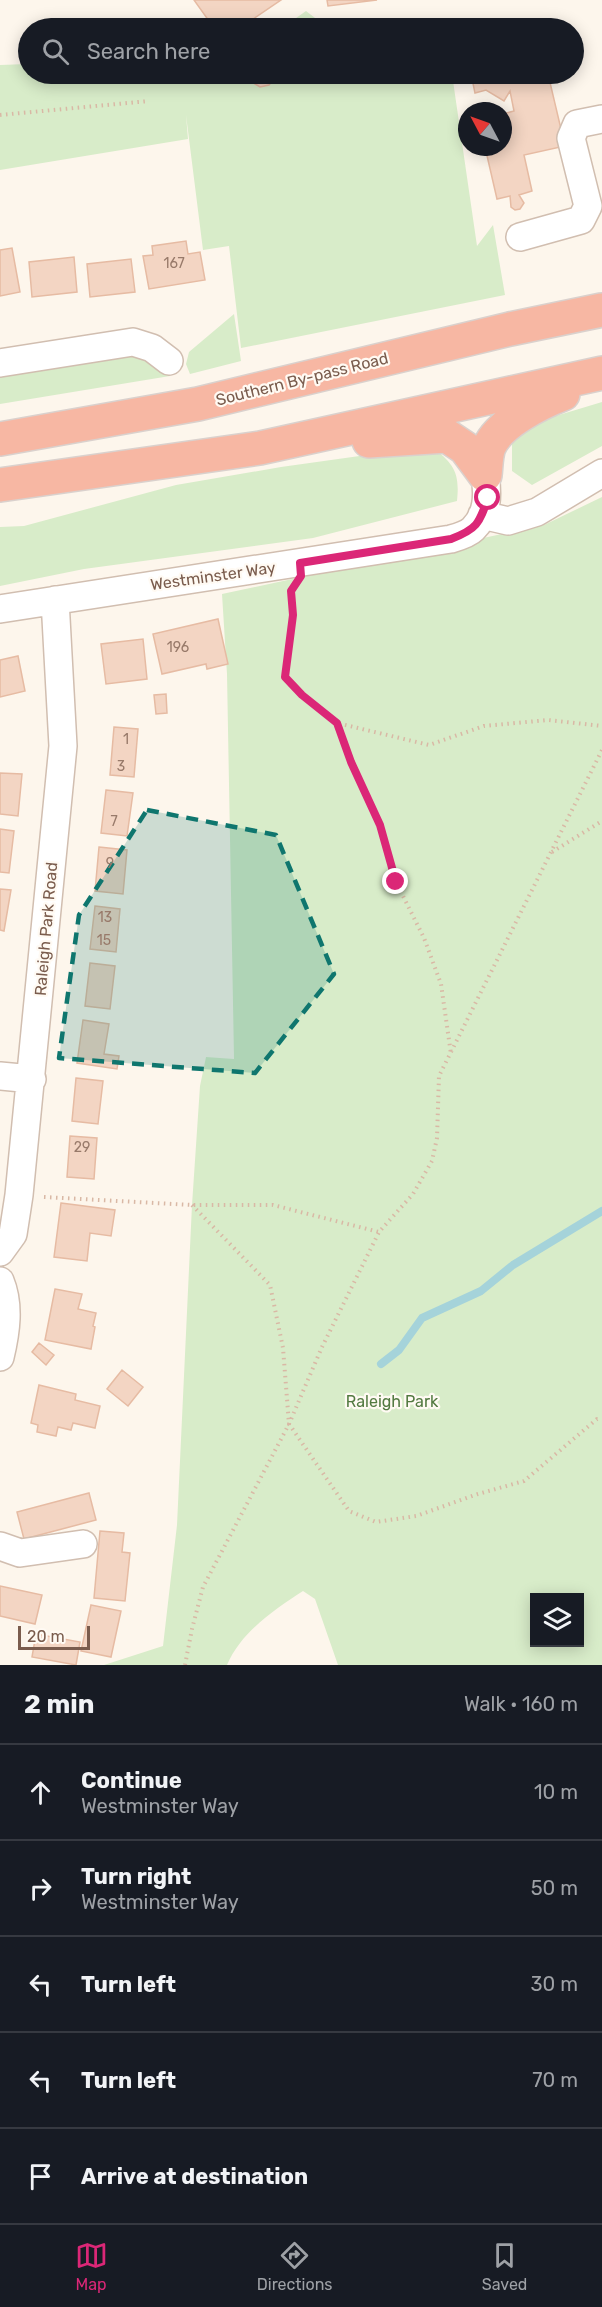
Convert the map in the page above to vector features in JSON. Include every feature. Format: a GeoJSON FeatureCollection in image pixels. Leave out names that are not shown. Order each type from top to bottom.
{"type":"FeatureCollection","features":[{"type":"Feature","properties":{"kind":"highway"},"geometry":{"type":"LineString","coordinates":[[510,329],[602,290]]}},
{"type":"Feature","properties":{"kind":"highway","name":"Southern By-pass Road"},"geometry":{"type":"LineString","coordinates":[[0,439],[198,404],[510,329],[602,310]]}},
{"type":"Feature","properties":{"kind":"highway"},"geometry":{"type":"LineString","coordinates":[[0,485],[260,448],[602,373]]}},
{"type":"Feature","properties":{"kind":"highway"},"geometry":{"type":"LineString","coordinates":[[485,476],[489,446],[510,422],[542,402],[602,380]]}},
{"type":"Feature","properties":{"kind":"highway"},"geometry":{"type":"LineString","coordinates":[[260,448],[447,436],[465,448],[485,476]]}},
{"type":"Feature","properties":{"kind":"street"},"geometry":{"type":"LineString","coordinates":[[520,237],[581,220],[588,206],[571,138],[578,124],[602,119]]}},
{"type":"Feature","properties":{"kind":"street"},"geometry":{"type":"LineString","coordinates":[[0,363],[133,342],[152,348],[169,361]]}},
{"type":"Feature","properties":{"kind":"street"},"geometry":{"type":"LineString","coordinates":[[485,476],[488,498],[482,515],[508,521],[537,512],[602,473]]}},
{"type":"Feature","properties":{"kind":"street","name":"Westminster Way"},"geometry":{"type":"LineString","coordinates":[[0,609],[451,539],[472,531],[482,515]]}},
{"type":"Feature","properties":{"kind":"street","name":"Raleigh Park Road"},"geometry":{"type":"LineString","coordinates":[[0,1252],[13,1234],[19,1196],[63,746],[55,600]]}},
{"type":"Feature","properties":{"kind":"street"},"geometry":{"type":"LineString","coordinates":[[0,1076],[32,1078]]}},
{"type":"Feature","properties":{"kind":"street"},"geometry":{"type":"LineString","coordinates":[[0,1281],[6,1297],[2,1348]]}},
{"type":"Feature","properties":{"kind":"street"},"geometry":{"type":"LineString","coordinates":[[1,1547],[20,1553],[83,1544]]}},
{"type":"Feature","properties":{"kind":"path"},"geometry":{"type":"LineString","coordinates":[[0,116],[148,101]]}},
{"type":"Feature","properties":{"kind":"path"},"geometry":{"type":"LineString","coordinates":[[300,563],[301,576],[291,591],[293,615],[285,677],[302,695],[337,723],[429,746],[484,726],[548,720],[602,726]]}},
{"type":"Feature","properties":{"kind":"path"},"geometry":{"type":"LineString","coordinates":[[337,723],[351,762],[380,825],[396,882],[424,938],[441,984],[451,1055]]}},
{"type":"Feature","properties":{"kind":"path"},"geometry":{"type":"LineString","coordinates":[[185,1665],[204,1587],[289,1424],[322,1347],[379,1232],[412,1194],[432,1161],[438,1138],[439,1076],[602,750]]}},
{"type":"Feature","properties":{"kind":"path"},"geometry":{"type":"LineString","coordinates":[[550,853],[602,821]]}},
{"type":"Feature","properties":{"kind":"path"},"geometry":{"type":"LineString","coordinates":[[19,1196],[192,1204],[273,1205],[379,1232]]}},
{"type":"Feature","properties":{"kind":"path"},"geometry":{"type":"LineString","coordinates":[[192,1204],[270,1285],[283,1348],[289,1424],[349,1511],[376,1522],[416,1516],[478,1494],[524,1481],[597,1419],[602,1419]]}},
{"type":"Feature","properties":{"kind":"highlighted area"},"geometry":{"type":"Polygon","coordinates":[[[147,810],[276,835],[334,974],[255,1073],[59,1058],[79,915],[147,810]]]}},
{"type":"Feature","properties":{"kind":"green space"},"geometry":{"type":"Polygon","coordinates":[[[306,11],[315,18],[296,18],[306,11]]]}},
{"type":"Feature","properties":{"kind":"green space"},"geometry":{"type":"Polygon","coordinates":[[[18,64],[18,84],[453,84],[458,115],[458,156],[464,156],[477,246],[493,225],[505,295],[241,348],[229,246],[203,250],[186,115],[188,139],[0,170],[0,65],[18,64]]]}},
{"type":"Feature","properties":{"kind":"green space"},"geometry":{"type":"Polygon","coordinates":[[[234,314],[241,361],[190,374],[186,364],[189,352],[234,314]]]}},
{"type":"Feature","properties":{"kind":"green space"},"geometry":{"type":"Polygon","coordinates":[[[127,347],[158,360],[170,376],[0,404],[0,367],[127,347]]]}},
{"type":"Feature","properties":{"kind":"green space"},"geometry":{"type":"Polygon","coordinates":[[[602,402],[602,446],[532,485],[512,471],[512,437],[549,418],[602,402]]]}},
{"type":"Feature","properties":{"kind":"green space"},"geometry":{"type":"Polygon","coordinates":[[[431,446],[454,469],[457,501],[313,538],[84,569],[0,586],[0,527],[24,526],[176,485],[281,467],[431,446]]]}},
{"type":"Feature","properties":{"kind":"green space","name":"Raleigh Park"},"geometry":{"type":"Polygon","coordinates":[[[602,497],[602,1665],[338,1665],[315,1599],[303,1591],[259,1623],[241,1642],[227,1665],[104,1665],[163,1646],[177,1525],[200,1086],[206,1057],[234,1059],[227,674],[222,594],[544,525],[602,497]]]}},
{"type":"Feature","properties":{"kind":"building"},"geometry":{"type":"Polygon","coordinates":[[[194,0],[281,0],[255,18],[207,18],[194,0]]]}},
{"type":"Feature","properties":{"kind":"building"},"geometry":{"type":"Polygon","coordinates":[[[327,0],[377,0],[328,6],[327,0]]]}},
{"type":"Feature","properties":{"kind":"building"},"geometry":{"type":"Polygon","coordinates":[[[255,84],[270,84],[269,85],[260,87],[255,84]]]}},
{"type":"Feature","properties":{"kind":"building"},"geometry":{"type":"Polygon","coordinates":[[[473,84],[550,84],[565,146],[524,155],[532,191],[519,195],[524,203],[520,209],[515,210],[511,207],[510,196],[497,199],[487,156],[512,156],[512,112],[514,111],[510,91],[504,101],[486,90],[475,93],[473,84]]]}},
{"type":"Feature","properties":{"kind":"building"},"geometry":{"type":"Polygon","coordinates":[[[186,241],[188,254],[200,252],[205,280],[149,289],[143,256],[153,255],[152,246],[186,241]]]}},
{"type":"Feature","properties":{"kind":"building"},"geometry":{"type":"Polygon","coordinates":[[[12,248],[20,292],[0,296],[0,250],[12,248]]]}},
{"type":"Feature","properties":{"kind":"building"},"geometry":{"type":"Polygon","coordinates":[[[74,257],[77,292],[32,297],[29,262],[74,257]]]}},
{"type":"Feature","properties":{"kind":"building"},"geometry":{"type":"Polygon","coordinates":[[[131,259],[135,292],[90,297],[87,264],[131,259]]]}},
{"type":"Feature","properties":{"kind":"building"},"geometry":{"type":"Polygon","coordinates":[[[218,619],[228,664],[207,669],[206,664],[162,674],[153,634],[218,619]]]}},
{"type":"Feature","properties":{"kind":"building"},"geometry":{"type":"Polygon","coordinates":[[[143,639],[147,679],[106,684],[101,644],[143,639]]]}},
{"type":"Feature","properties":{"kind":"building"},"geometry":{"type":"Polygon","coordinates":[[[18,656],[25,691],[0,697],[0,660],[18,656]]]}},
{"type":"Feature","properties":{"kind":"building"},"geometry":{"type":"Polygon","coordinates":[[[166,694],[167,713],[156,714],[154,695],[166,694]]]}},
{"type":"Feature","properties":{"kind":"building"},"geometry":{"type":"Polygon","coordinates":[[[114,727],[138,729],[134,777],[110,775],[114,727]]]}},
{"type":"Feature","properties":{"kind":"building"},"geometry":{"type":"Polygon","coordinates":[[[0,773],[22,774],[18,816],[0,814],[0,773]]]}},
{"type":"Feature","properties":{"kind":"building"},"geometry":{"type":"Polygon","coordinates":[[[106,790],[133,793],[127,836],[101,833],[106,790]]]}},
{"type":"Feature","properties":{"kind":"building"},"geometry":{"type":"Polygon","coordinates":[[[0,829],[14,831],[9,873],[0,872],[0,829]]]}},
{"type":"Feature","properties":{"kind":"building"},"geometry":{"type":"Polygon","coordinates":[[[99,847],[127,850],[123,894],[95,891],[99,847]]]}},
{"type":"Feature","properties":{"kind":"building"},"geometry":{"type":"Polygon","coordinates":[[[0,889],[11,890],[4,931],[0,930],[0,889]]]}},
{"type":"Feature","properties":{"kind":"building"},"geometry":{"type":"Polygon","coordinates":[[[95,906],[120,909],[116,952],[90,949],[95,906]]]}},
{"type":"Feature","properties":{"kind":"building"},"geometry":{"type":"Polygon","coordinates":[[[90,963],[115,966],[110,1009],[85,1006],[90,963]]]}},
{"type":"Feature","properties":{"kind":"building"},"geometry":{"type":"Polygon","coordinates":[[[83,1020],[109,1024],[104,1054],[119,1056],[117,1069],[77,1063],[83,1020]]]}},
{"type":"Feature","properties":{"kind":"building"},"geometry":{"type":"Polygon","coordinates":[[[76,1078],[103,1081],[98,1124],[72,1121],[76,1078]]]}},
{"type":"Feature","properties":{"kind":"building"},"geometry":{"type":"Polygon","coordinates":[[[70,1136],[97,1138],[94,1179],[67,1177],[70,1136]]]}},
{"type":"Feature","properties":{"kind":"building"},"geometry":{"type":"Polygon","coordinates":[[[61,1203],[115,1210],[111,1236],[90,1233],[87,1261],[54,1257],[61,1203]]]}},
{"type":"Feature","properties":{"kind":"building"},"geometry":{"type":"Polygon","coordinates":[[[55,1289],[82,1294],[78,1309],[96,1313],[91,1349],[45,1340],[55,1289]]]}},
{"type":"Feature","properties":{"kind":"building"},"geometry":{"type":"Polygon","coordinates":[[[39,1343],[54,1355],[46,1365],[32,1352],[39,1343]]]}},
{"type":"Feature","properties":{"kind":"building"},"geometry":{"type":"Polygon","coordinates":[[[122,1370],[143,1387],[128,1406],[107,1389],[122,1370]]]}},
{"type":"Feature","properties":{"kind":"building"},"geometry":{"type":"Polygon","coordinates":[[[39,1385],[76,1394],[75,1400],[100,1406],[95,1428],[73,1423],[71,1430],[58,1427],[56,1436],[37,1432],[38,1425],[31,1423],[39,1385]]]}},
{"type":"Feature","properties":{"kind":"building"},"geometry":{"type":"Polygon","coordinates":[[[89,1493],[96,1520],[24,1539],[17,1512],[89,1493]]]}},
{"type":"Feature","properties":{"kind":"building"},"geometry":{"type":"Polygon","coordinates":[[[100,1531],[124,1533],[122,1552],[130,1553],[125,1601],[94,1598],[100,1531]]]}},
{"type":"Feature","properties":{"kind":"building"},"geometry":{"type":"Polygon","coordinates":[[[0,1586],[42,1595],[35,1624],[0,1616],[0,1586]]]}},
{"type":"Feature","properties":{"kind":"building"},"geometry":{"type":"Polygon","coordinates":[[[91,1605],[121,1611],[111,1657],[81,1651],[91,1605]]]}},
{"type":"Feature","properties":{"kind":"building"},"geometry":{"type":"Polygon","coordinates":[[[36,1634],[80,1642],[76,1665],[32,1657],[36,1634]]]}},
{"type":"Feature","properties":{"kind":"waterway"},"geometry":{"type":"LineString","coordinates":[[381,1364],[399,1350],[422,1318],[481,1291],[513,1265],[602,1211]]}},
{"type":"Feature","properties":{"kind":"route"},"geometry":{"type":"LineString","coordinates":[[396,882],[380,825],[351,762],[337,723],[302,695],[285,677],[293,615],[291,591],[301,576],[300,563],[394,550],[451,539],[472,531],[482,515],[488,498]]}}]}
